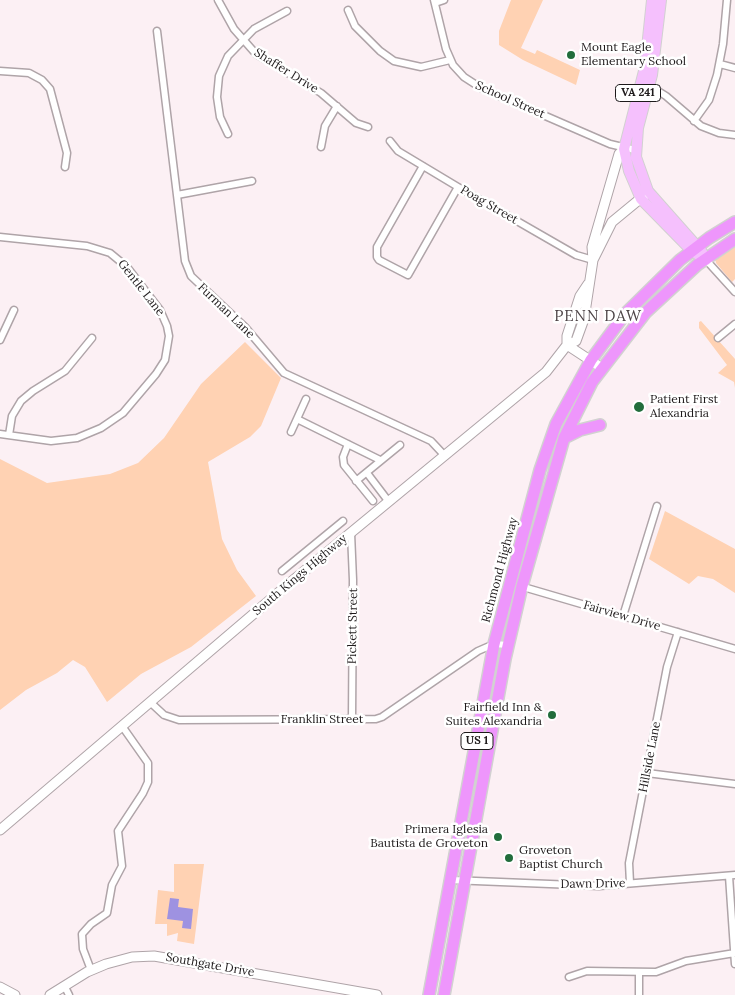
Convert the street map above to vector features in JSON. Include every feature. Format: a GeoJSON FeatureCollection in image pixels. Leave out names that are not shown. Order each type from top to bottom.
{"type":"FeatureCollection","features":[{"type":"Feature","properties":{"kind":"highway","name":"Richmond Highway"},"geometry":{"type":"LineString","coordinates":[[429,995],[494,644],[548,444],[564,407],[591,360],[619,321],[642,296],[694,248],[735,222]]}},
{"type":"Feature","properties":{"kind":"highway","name":"Richmond Highway"},"geometry":{"type":"LineString","coordinates":[[444,995],[508,645],[522,586],[564,438],[579,404],[602,368],[646,312],[682,277],[735,240]]}},
{"type":"Feature","properties":{"kind":"highway"},"geometry":{"type":"LineString","coordinates":[[564,438],[580,430],[600,425]]}},
{"type":"Feature","properties":{"kind":"main road","name":"VA 241"},"geometry":{"type":"LineString","coordinates":[[652,0],[645,67],[624,148],[629,171],[644,195],[706,260]]}},
{"type":"Feature","properties":{"kind":"main road","name":"VA 241"},"geometry":{"type":"LineString","coordinates":[[644,195],[635,150],[638,128],[650,86],[661,0]]}},
{"type":"Feature","properties":{"kind":"main road","name":"South Kings Highway"},"geometry":{"type":"LineString","coordinates":[[0,830],[351,533],[538,380],[553,365],[567,345],[576,341],[582,325],[592,260],[592,247],[619,154],[624,148]]}},
{"type":"Feature","properties":{"kind":"main road"},"geometry":{"type":"LineString","coordinates":[[592,260],[612,222],[644,195]]}},
{"type":"Feature","properties":{"kind":"main road"},"geometry":{"type":"LineString","coordinates":[[567,345],[602,368]]}},
{"type":"Feature","properties":{"kind":"main road","name":"Southgate Drive"},"geometry":{"type":"LineString","coordinates":[[50,995],[67,991],[92,970],[121,959],[164,956],[377,995]]}},
{"type":"Feature","properties":{"kind":"main road"},"geometry":{"type":"LineString","coordinates":[[0,987],[15,995]]}},
{"type":"Feature","properties":{"kind":"street","name":"Shaffer Drive"},"geometry":{"type":"LineString","coordinates":[[218,0],[230,24],[242,40],[262,59],[307,84],[356,123],[368,127]]}},
{"type":"Feature","properties":{"kind":"street"},"geometry":{"type":"LineString","coordinates":[[434,2],[444,0]]}},
{"type":"Feature","properties":{"kind":"street"},"geometry":{"type":"LineString","coordinates":[[694,122],[709,100],[720,64],[726,0]]}},
{"type":"Feature","properties":{"kind":"street","name":"School Street"},"geometry":{"type":"LineString","coordinates":[[434,2],[450,60],[464,77],[481,88],[624,148],[635,150]]}},
{"type":"Feature","properties":{"kind":"street"},"geometry":{"type":"LineString","coordinates":[[348,10],[355,26],[380,51],[394,61],[421,67],[450,60]]}},
{"type":"Feature","properties":{"kind":"street"},"geometry":{"type":"LineString","coordinates":[[228,134],[218,110],[218,83],[228,56],[242,40],[264,22],[287,11]]}},
{"type":"Feature","properties":{"kind":"street","name":"Furman Lane"},"geometry":{"type":"LineString","coordinates":[[157,31],[185,261],[191,276],[245,327],[284,373],[431,441],[445,456]]}},
{"type":"Feature","properties":{"kind":"street"},"geometry":{"type":"LineString","coordinates":[[720,64],[735,68]]}},
{"type":"Feature","properties":{"kind":"street"},"geometry":{"type":"LineString","coordinates":[[0,71],[29,73],[48,86],[53,97],[66,153],[65,167]]}},
{"type":"Feature","properties":{"kind":"street"},"geometry":{"type":"LineString","coordinates":[[650,86],[666,96],[694,122],[709,130],[735,135]]}},
{"type":"Feature","properties":{"kind":"street"},"geometry":{"type":"LineString","coordinates":[[321,147],[325,126],[337,106]]}},
{"type":"Feature","properties":{"kind":"street","name":"Poag Street"},"geometry":{"type":"LineString","coordinates":[[390,140],[398,151],[458,188],[576,255],[592,260]]}},
{"type":"Feature","properties":{"kind":"street"},"geometry":{"type":"LineString","coordinates":[[424,166],[376,251],[379,260],[408,275],[458,188]]}},
{"type":"Feature","properties":{"kind":"street"},"geometry":{"type":"LineString","coordinates":[[177,195],[252,181]]}},
{"type":"Feature","properties":{"kind":"street","name":"Gentle Lane"},"geometry":{"type":"LineString","coordinates":[[0,237],[87,246],[110,253],[127,267],[160,310],[169,336],[167,352],[162,364],[133,403],[112,422],[89,434],[64,440],[39,441],[9,434],[0,434]]}},
{"type":"Feature","properties":{"kind":"street"},"geometry":{"type":"LineString","coordinates":[[706,260],[735,292]]}},
{"type":"Feature","properties":{"kind":"street"},"geometry":{"type":"LineString","coordinates":[[0,340],[14,310]]}},
{"type":"Feature","properties":{"kind":"street"},"geometry":{"type":"LineString","coordinates":[[718,338],[735,324]]}},
{"type":"Feature","properties":{"kind":"street"},"geometry":{"type":"LineString","coordinates":[[9,434],[12,416],[21,401],[33,391],[65,371],[92,338]]}},
{"type":"Feature","properties":{"kind":"street"},"geometry":{"type":"LineString","coordinates":[[291,432],[306,399]]}},
{"type":"Feature","properties":{"kind":"street"},"geometry":{"type":"LineString","coordinates":[[297,420],[380,460]]}},
{"type":"Feature","properties":{"kind":"street"},"geometry":{"type":"LineString","coordinates":[[348,444],[342,461],[373,501]]}},
{"type":"Feature","properties":{"kind":"street"},"geometry":{"type":"LineString","coordinates":[[356,481],[400,445]]}},
{"type":"Feature","properties":{"kind":"street"},"geometry":{"type":"LineString","coordinates":[[367,473],[389,502]]}},
{"type":"Feature","properties":{"kind":"street"},"geometry":{"type":"LineString","coordinates":[[624,616],[657,506]]}},
{"type":"Feature","properties":{"kind":"street"},"geometry":{"type":"LineString","coordinates":[[282,571],[343,521]]}},
{"type":"Feature","properties":{"kind":"street","name":"Pickett Street"},"geometry":{"type":"LineString","coordinates":[[351,533],[353,575],[352,719]]}},
{"type":"Feature","properties":{"kind":"street","name":"Fairview Drive"},"geometry":{"type":"LineString","coordinates":[[510,582],[735,649]]}},
{"type":"Feature","properties":{"kind":"street","name":"Hillside Lane"},"geometry":{"type":"LineString","coordinates":[[630,883],[629,863],[646,773],[667,667],[678,632]]}},
{"type":"Feature","properties":{"kind":"street"},"geometry":{"type":"LineString","coordinates":[[494,644],[508,645]]}},
{"type":"Feature","properties":{"kind":"street","name":"Franklin Street"},"geometry":{"type":"LineString","coordinates":[[150,702],[164,715],[179,720],[372,720],[382,717],[454,667],[494,644]]}},
{"type":"Feature","properties":{"kind":"street"},"geometry":{"type":"LineString","coordinates":[[92,970],[83,949],[82,934],[91,924],[107,913],[112,885],[122,866],[118,831],[144,793],[148,782],[148,763],[122,726]]}},
{"type":"Feature","properties":{"kind":"street"},"geometry":{"type":"LineString","coordinates":[[646,773],[735,784]]}},
{"type":"Feature","properties":{"kind":"street"},"geometry":{"type":"LineString","coordinates":[[732,876],[735,964]]}},
{"type":"Feature","properties":{"kind":"street","name":"Dawn Drive"},"geometry":{"type":"LineString","coordinates":[[451,880],[586,886],[732,876]]}},
{"type":"Feature","properties":{"kind":"street"},"geometry":{"type":"LineString","coordinates":[[568,977],[587,971],[656,972],[686,961],[734,953]]}},
{"type":"Feature","properties":{"kind":"street"},"geometry":{"type":"LineString","coordinates":[[639,972],[639,995]]}},
{"type":"Feature","properties":{"kind":"shaded area"},"geometry":{"type":"Polygon","coordinates":[[[511,0],[543,0],[521,48],[535,54],[537,50],[580,70],[576,85],[523,60],[499,45],[499,31],[511,0]]]}},
{"type":"Feature","properties":{"kind":"shaded area"},"geometry":{"type":"Polygon","coordinates":[[[735,243],[735,279],[732,282],[716,263],[715,258],[735,243]]]}},
{"type":"Feature","properties":{"kind":"shaded area"},"geometry":{"type":"Polygon","coordinates":[[[701,321],[735,359],[735,388],[734,382],[718,373],[727,365],[699,328],[699,322],[701,321]]]}},
{"type":"Feature","properties":{"kind":"shaded area"},"geometry":{"type":"Polygon","coordinates":[[[245,342],[281,378],[261,426],[250,437],[208,462],[222,539],[237,570],[256,596],[191,647],[141,674],[107,702],[85,667],[73,660],[57,673],[26,690],[0,710],[0,459],[47,483],[110,474],[138,463],[164,438],[201,384],[245,342]]]}},
{"type":"Feature","properties":{"kind":"shaded area"},"geometry":{"type":"Polygon","coordinates":[[[665,511],[735,549],[735,593],[713,579],[698,576],[689,584],[649,559],[665,511]]]}},
{"type":"Feature","properties":{"kind":"shaded area"},"geometry":{"type":"Polygon","coordinates":[[[174,864],[204,864],[194,944],[177,941],[178,933],[167,936],[167,924],[155,924],[158,890],[174,892],[174,864]]]}},
{"type":"Feature","properties":{"kind":"shaded area"},"geometry":{"type":"Polygon","coordinates":[[[170,898],[179,899],[178,907],[193,909],[191,929],[182,928],[183,921],[167,919],[170,898]]]}},
{"type":"Feature","properties":{"kind":"place","name":"Mount Eagle Elementary School"},"geometry":{"type":"Point","coordinates":[571,55]}},
{"type":"Feature","properties":{"kind":"place","name":"Patient First Alexandria"},"geometry":{"type":"Point","coordinates":[639,407]}},
{"type":"Feature","properties":{"kind":"place","name":"Fairfield Inn & Suites Alexandria"},"geometry":{"type":"Point","coordinates":[552,715]}},
{"type":"Feature","properties":{"kind":"place","name":"Primera Iglesia Bautista de Groveton"},"geometry":{"type":"Point","coordinates":[498,837]}},
{"type":"Feature","properties":{"kind":"place","name":"Groveton Baptist Church"},"geometry":{"type":"Point","coordinates":[509,858]}},
{"type":"Feature","properties":{"kind":"district","name":"PENN DAW"},"geometry":{"type":"Point","coordinates":[598,317]}}]}
